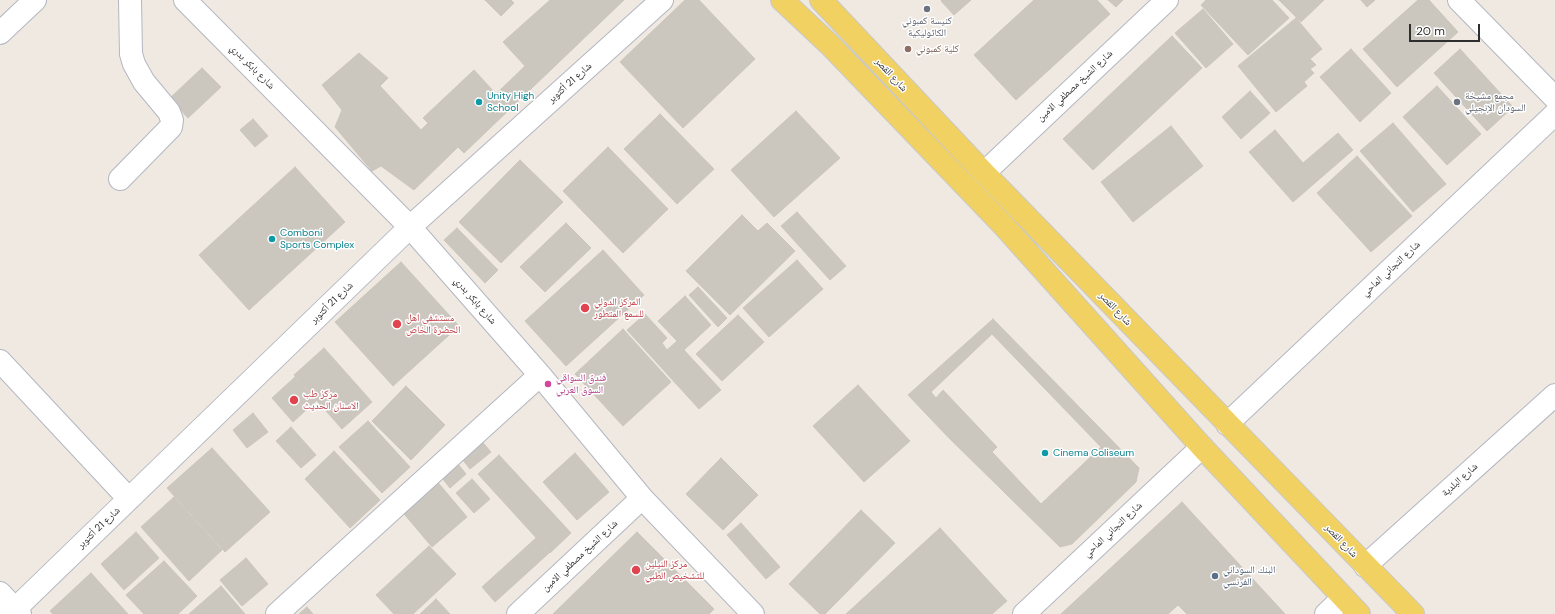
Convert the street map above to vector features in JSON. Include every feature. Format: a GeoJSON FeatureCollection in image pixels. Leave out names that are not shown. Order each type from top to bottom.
{"type":"FeatureCollection","features":[{"type":"Feature","properties":{"kind":"main road"},"geometry":{"type":"LineString","coordinates":[[782,0],[830,45],[1004,226],[1202,447],[1359,614]]}},
{"type":"Feature","properties":{"kind":"main road","name":"شارع القصر"},"geometry":{"type":"LineString","coordinates":[[821,0],[984,173],[1413,614]]}},
{"type":"Feature","properties":{"kind":"street"},"geometry":{"type":"LineString","coordinates":[[0,33],[35,0]]}},
{"type":"Feature","properties":{"kind":"street"},"geometry":{"type":"LineString","coordinates":[[120,179],[171,127],[172,120],[169,112],[144,82],[134,64],[131,54],[130,0]]}},
{"type":"Feature","properties":{"kind":"street","name":"شارع بابكر بدري"},"geometry":{"type":"LineString","coordinates":[[185,0],[410,228],[540,375],[642,498],[753,614]]}},
{"type":"Feature","properties":{"kind":"street","name":"شارع 21 أكتوبر"},"geometry":{"type":"LineString","coordinates":[[15,612],[129,499],[410,228],[662,0]]}},
{"type":"Feature","properties":{"kind":"street","name":"شارع الشيخ مصطفي الامين"},"geometry":{"type":"LineString","coordinates":[[984,173],[1167,0]]}},
{"type":"Feature","properties":{"kind":"street"},"geometry":{"type":"LineString","coordinates":[[1459,0],[1555,98]]}},
{"type":"Feature","properties":{"kind":"street","name":"شارع التجاني الماحي"},"geometry":{"type":"LineString","coordinates":[[1227,424],[1555,114]]}},
{"type":"Feature","properties":{"kind":"street"},"geometry":{"type":"LineString","coordinates":[[0,361],[129,499]]}},
{"type":"Feature","properties":{"kind":"street"},"geometry":{"type":"LineString","coordinates":[[277,614],[540,375]]}},
{"type":"Feature","properties":{"kind":"street","name":"شارع البلدية"},"geometry":{"type":"LineString","coordinates":[[1366,566],[1555,395]]}},
{"type":"Feature","properties":{"kind":"street","name":"شارع التجاني الماحي"},"geometry":{"type":"LineString","coordinates":[[1024,614],[1202,447]]}},
{"type":"Feature","properties":{"kind":"street","name":"شارع الشيخ مصطفي الامين"},"geometry":{"type":"LineString","coordinates":[[518,614],[642,498]]}},
{"type":"Feature","properties":{"kind":"street"},"geometry":{"type":"LineString","coordinates":[[0,593],[15,612]]}},
{"type":"Feature","properties":{"kind":"street"},"geometry":{"type":"LineString","coordinates":[[1326,614],[1344,598]]}},
{"type":"Feature","properties":{"kind":"building"},"geometry":{"type":"Polygon","coordinates":[[[485,0],[511,0],[514,3],[501,16],[485,0]]]}},
{"type":"Feature","properties":{"kind":"building","name":"Unity High School"},"geometry":{"type":"Polygon","coordinates":[[[550,0],[624,0],[464,153],[458,147],[414,190],[381,166],[372,171],[335,127],[342,110],[322,85],[359,53],[388,78],[380,86],[421,130],[428,123],[423,118],[474,70],[496,94],[525,66],[503,42],[550,0]]]}},
{"type":"Feature","properties":{"kind":"building"},"geometry":{"type":"Polygon","coordinates":[[[685,0],[699,0],[755,59],[683,128],[620,62],[685,0]]]}},
{"type":"Feature","properties":{"kind":"building"},"geometry":{"type":"Polygon","coordinates":[[[971,0],[954,15],[941,1],[971,0]]]}},
{"type":"Feature","properties":{"kind":"building"},"geometry":{"type":"Polygon","coordinates":[[[1034,0],[1097,0],[1110,14],[1016,100],[974,55],[1034,0]]]}},
{"type":"Feature","properties":{"kind":"building"},"geometry":{"type":"Polygon","coordinates":[[[1108,0],[1123,0],[1116,7],[1108,0]]]}},
{"type":"Feature","properties":{"kind":"building"},"geometry":{"type":"Polygon","coordinates":[[[1206,0],[1272,0],[1289,18],[1248,55],[1201,5],[1206,0]]]}},
{"type":"Feature","properties":{"kind":"building"},"geometry":{"type":"Polygon","coordinates":[[[1279,0],[1324,0],[1301,22],[1279,0]]]}},
{"type":"Feature","properties":{"kind":"building"},"geometry":{"type":"Polygon","coordinates":[[[1361,0],[1375,0],[1367,7],[1361,0]]]}},
{"type":"Feature","properties":{"kind":"building"},"geometry":{"type":"Polygon","coordinates":[[[1418,0],[1429,0],[1458,32],[1397,87],[1363,49],[1418,0]]]}},
{"type":"Feature","properties":{"kind":"building"},"geometry":{"type":"Polygon","coordinates":[[[1203,9],[1233,44],[1206,68],[1175,33],[1203,9]]]}},
{"type":"Feature","properties":{"kind":"building"},"geometry":{"type":"Polygon","coordinates":[[[1296,18],[1322,49],[1310,59],[1316,65],[1310,69],[1314,73],[1304,82],[1307,86],[1276,112],[1238,66],[1296,18]]]}},
{"type":"Feature","properties":{"kind":"building"},"geometry":{"type":"Polygon","coordinates":[[[1172,36],[1202,68],[1093,170],[1063,139],[1172,36]]]}},
{"type":"Feature","properties":{"kind":"building"},"geometry":{"type":"Polygon","coordinates":[[[1351,49],[1391,93],[1360,122],[1320,77],[1351,49]]]}},
{"type":"Feature","properties":{"kind":"building"},"geometry":{"type":"Polygon","coordinates":[[[1460,49],[1513,107],[1487,131],[1434,73],[1460,49]]]}},
{"type":"Feature","properties":{"kind":"building"},"geometry":{"type":"Polygon","coordinates":[[[202,68],[221,87],[188,118],[170,98],[202,68]]]}},
{"type":"Feature","properties":{"kind":"building"},"geometry":{"type":"Polygon","coordinates":[[[1437,86],[1481,134],[1447,165],[1403,117],[1437,86]]]}},
{"type":"Feature","properties":{"kind":"building"},"geometry":{"type":"Polygon","coordinates":[[[1250,91],[1270,113],[1241,139],[1222,117],[1250,91]]]}},
{"type":"Feature","properties":{"kind":"building"},"geometry":{"type":"Polygon","coordinates":[[[796,111],[840,158],[774,217],[731,170],[796,111]]]}},
{"type":"Feature","properties":{"kind":"building"},"geometry":{"type":"Polygon","coordinates":[[[660,114],[714,169],[677,204],[624,149],[660,114]]]}},
{"type":"Feature","properties":{"kind":"building"},"geometry":{"type":"Polygon","coordinates":[[[253,119],[268,136],[255,147],[240,130],[253,119]]]}},
{"type":"Feature","properties":{"kind":"building"},"geometry":{"type":"Polygon","coordinates":[[[1393,123],[1446,184],[1413,212],[1360,151],[1393,123]]]}},
{"type":"Feature","properties":{"kind":"building"},"geometry":{"type":"Polygon","coordinates":[[[1171,126],[1203,166],[1133,222],[1101,182],[1171,126]]]}},
{"type":"Feature","properties":{"kind":"building"},"geometry":{"type":"Polygon","coordinates":[[[1275,130],[1303,163],[1338,133],[1353,150],[1293,202],[1249,152],[1275,130]]]}},
{"type":"Feature","properties":{"kind":"building"},"geometry":{"type":"Polygon","coordinates":[[[608,147],[668,209],[623,253],[563,191],[608,147]]]}},
{"type":"Feature","properties":{"kind":"building"},"geometry":{"type":"Polygon","coordinates":[[[1357,156],[1412,216],[1371,252],[1317,193],[1357,156]]]}},
{"type":"Feature","properties":{"kind":"building"},"geometry":{"type":"Polygon","coordinates":[[[520,160],[563,202],[501,263],[459,222],[520,160]]]}},
{"type":"Feature","properties":{"kind":"building","name":"Comboni Sports Complex"},"geometry":{"type":"Polygon","coordinates":[[[295,167],[345,222],[249,310],[199,255],[295,167]]]}},
{"type":"Feature","properties":{"kind":"building"},"geometry":{"type":"Polygon","coordinates":[[[797,212],[846,266],[830,280],[781,226],[797,212]]]}},
{"type":"Feature","properties":{"kind":"building"},"geometry":{"type":"Polygon","coordinates":[[[742,215],[758,231],[767,223],[795,251],[730,315],[686,271],[742,215]]]}},
{"type":"Feature","properties":{"kind":"building"},"geometry":{"type":"Polygon","coordinates":[[[566,223],[591,248],[545,292],[520,267],[566,223]]]}},
{"type":"Feature","properties":{"kind":"building"},"geometry":{"type":"Polygon","coordinates":[[[457,228],[498,270],[485,283],[444,240],[457,228]]]}},
{"type":"Feature","properties":{"kind":"building","name":"المركز الدولي للسمع المتطور"},"geometry":{"type":"Polygon","coordinates":[[[603,250],[644,295],[566,366],[525,321],[603,250]]]}},
{"type":"Feature","properties":{"kind":"building"},"geometry":{"type":"Polygon","coordinates":[[[797,260],[823,289],[769,337],[743,308],[797,260]]]}},
{"type":"Feature","properties":{"kind":"building","name":"مستشفى اهل الحضرة الخاص"},"geometry":{"type":"Polygon","coordinates":[[[401,262],[459,326],[393,386],[335,322],[401,262]]]}},
{"type":"Feature","properties":{"kind":"building"},"geometry":{"type":"Polygon","coordinates":[[[698,287],[727,318],[718,327],[689,295],[698,287]]]}},
{"type":"Feature","properties":{"kind":"building"},"geometry":{"type":"Polygon","coordinates":[[[685,296],[711,325],[684,350],[721,390],[699,409],[627,330],[645,314],[667,338],[662,343],[667,350],[677,341],[658,321],[685,296]]]}},
{"type":"Feature","properties":{"kind":"building"},"geometry":{"type":"Polygon","coordinates":[[[738,315],[764,342],[722,381],[696,354],[738,315]]]}},
{"type":"Feature","properties":{"kind":"building"},"geometry":{"type":"Polygon","coordinates":[[[993,319],[1139,468],[1136,482],[1072,544],[1060,547],[949,438],[908,395],[993,319]],[[992,334],[931,392],[936,398],[943,390],[997,447],[992,452],[1041,504],[1101,447],[992,334]]]}},
{"type":"Feature","properties":{"kind":"building"},"geometry":{"type":"Polygon","coordinates":[[[623,329],[671,382],[623,426],[575,374],[623,329]]]}},
{"type":"Feature","properties":{"kind":"building"},"geometry":{"type":"Polygon","coordinates":[[[324,348],[372,402],[342,429],[294,375],[324,348]]]}},
{"type":"Feature","properties":{"kind":"building","name":"مركز طب الاسنان الحديث"},"geometry":{"type":"Polygon","coordinates":[[[295,377],[316,401],[293,422],[272,398],[295,377]]]}},
{"type":"Feature","properties":{"kind":"building"},"geometry":{"type":"Polygon","coordinates":[[[858,385],[910,441],[864,482],[813,426],[858,385]]]}},
{"type":"Feature","properties":{"kind":"building"},"geometry":{"type":"Polygon","coordinates":[[[406,386],[445,425],[411,460],[372,421],[406,386]]]}},
{"type":"Feature","properties":{"kind":"building"},"geometry":{"type":"Polygon","coordinates":[[[253,413],[268,432],[247,448],[233,430],[253,413]]]}},
{"type":"Feature","properties":{"kind":"building"},"geometry":{"type":"Polygon","coordinates":[[[368,421],[410,467],[382,493],[339,447],[368,421]]]}},
{"type":"Feature","properties":{"kind":"building"},"geometry":{"type":"Polygon","coordinates":[[[291,427],[316,455],[301,468],[276,441],[291,427]]]}},
{"type":"Feature","properties":{"kind":"building"},"geometry":{"type":"Polygon","coordinates":[[[478,437],[491,452],[470,469],[458,454],[478,437]]]}},
{"type":"Feature","properties":{"kind":"building"},"geometry":{"type":"Polygon","coordinates":[[[212,448],[270,512],[225,552],[167,488],[212,448]]]}},
{"type":"Feature","properties":{"kind":"building"},"geometry":{"type":"Polygon","coordinates":[[[334,451],[380,500],[350,528],[305,479],[334,451]]]}},
{"type":"Feature","properties":{"kind":"building"},"geometry":{"type":"Polygon","coordinates":[[[575,453],[609,492],[577,520],[543,482],[575,453]]]}},
{"type":"Feature","properties":{"kind":"building"},"geometry":{"type":"Polygon","coordinates":[[[499,455],[571,533],[550,553],[478,474],[499,455]]]}},
{"type":"Feature","properties":{"kind":"building"},"geometry":{"type":"Polygon","coordinates":[[[721,458],[758,495],[723,530],[686,494],[721,458]]]}},
{"type":"Feature","properties":{"kind":"building"},"geometry":{"type":"Polygon","coordinates":[[[454,459],[466,474],[450,488],[438,473],[454,459]]]}},
{"type":"Feature","properties":{"kind":"building"},"geometry":{"type":"Polygon","coordinates":[[[435,479],[467,517],[432,547],[400,509],[435,479]]]}},
{"type":"Feature","properties":{"kind":"building"},"geometry":{"type":"Polygon","coordinates":[[[472,479],[490,499],[474,513],[456,493],[472,479]]]}},
{"type":"Feature","properties":{"kind":"building"},"geometry":{"type":"Polygon","coordinates":[[[174,497],[222,550],[189,581],[141,527],[174,497]]]}},
{"type":"Feature","properties":{"kind":"building"},"geometry":{"type":"Polygon","coordinates":[[[1182,502],[1285,614],[1187,614],[1178,605],[1168,614],[1061,614],[1182,502]]]}},
{"type":"Feature","properties":{"kind":"building"},"geometry":{"type":"Polygon","coordinates":[[[861,510],[895,543],[825,614],[820,614],[789,584],[861,510]]]}},
{"type":"Feature","properties":{"kind":"building"},"geometry":{"type":"Polygon","coordinates":[[[741,523],[780,567],[766,579],[727,535],[741,523]]]}},
{"type":"Feature","properties":{"kind":"building"},"geometry":{"type":"Polygon","coordinates":[[[940,528],[1007,601],[992,614],[846,614],[940,528]]]}},
{"type":"Feature","properties":{"kind":"building"},"geometry":{"type":"Polygon","coordinates":[[[136,532],[159,558],[124,590],[101,564],[136,532]]]}},
{"type":"Feature","properties":{"kind":"building","name":"مركز النيلين للتشخيص الطبي"},"geometry":{"type":"Polygon","coordinates":[[[637,532],[714,609],[709,614],[553,614],[637,532]]]}},
{"type":"Feature","properties":{"kind":"building"},"geometry":{"type":"Polygon","coordinates":[[[536,538],[549,553],[495,602],[482,587],[536,538]]]}},
{"type":"Feature","properties":{"kind":"building"},"geometry":{"type":"Polygon","coordinates":[[[429,546],[456,574],[413,614],[394,614],[376,595],[429,546]]]}},
{"type":"Feature","properties":{"kind":"building"},"geometry":{"type":"Polygon","coordinates":[[[246,558],[268,584],[242,606],[220,580],[246,558]]]}},
{"type":"Feature","properties":{"kind":"building"},"geometry":{"type":"Polygon","coordinates":[[[164,561],[197,596],[178,614],[144,614],[126,595],[164,561]]]}},
{"type":"Feature","properties":{"kind":"building"},"geometry":{"type":"Polygon","coordinates":[[[91,573],[128,614],[53,614],[50,611],[91,573]]]}},
{"type":"Feature","properties":{"kind":"building"},"geometry":{"type":"Polygon","coordinates":[[[221,586],[245,614],[189,614],[221,586]]]}},
{"type":"Feature","properties":{"kind":"building"},"geometry":{"type":"Polygon","coordinates":[[[436,599],[450,614],[420,614],[436,599]]]}},
{"type":"Feature","properties":{"kind":"building"},"geometry":{"type":"Polygon","coordinates":[[[307,607],[313,614],[299,614],[307,607]]]}},
{"type":"Feature","properties":{"kind":"place","name":"كنيسة كمبوني الكاثوليكية"},"geometry":{"type":"Point","coordinates":[927,9]}},
{"type":"Feature","properties":{"kind":"place","name":"كلية كمبوني"},"geometry":{"type":"Point","coordinates":[908,49]}},
{"type":"Feature","properties":{"kind":"place","name":"Unity High School"},"geometry":{"type":"Point","coordinates":[479,102]}},
{"type":"Feature","properties":{"kind":"place","name":"مجمع مشيخة السودان الإنجيلي"},"geometry":{"type":"Point","coordinates":[1457,102]}},
{"type":"Feature","properties":{"kind":"place","name":"Comboni Sports Complex"},"geometry":{"type":"Point","coordinates":[272,239]}},
{"type":"Feature","properties":{"kind":"place","name":"المركز الدولي للسمع المتطور"},"geometry":{"type":"Point","coordinates":[585,308]}},
{"type":"Feature","properties":{"kind":"place","name":"مستشفى اهل الحضرة الخاص"},"geometry":{"type":"Point","coordinates":[397,324]}},
{"type":"Feature","properties":{"kind":"place","name":"فندق السواقي السوق العربي"},"geometry":{"type":"Point","coordinates":[548,384]}},
{"type":"Feature","properties":{"kind":"place","name":"مركز طب الاسنان الحديث"},"geometry":{"type":"Point","coordinates":[294,400]}},
{"type":"Feature","properties":{"kind":"place","name":"Cinema Coliseum"},"geometry":{"type":"Point","coordinates":[1045,453]}},
{"type":"Feature","properties":{"kind":"place","name":"مركز النيلين للتشخيص الطبي"},"geometry":{"type":"Point","coordinates":[636,570]}},
{"type":"Feature","properties":{"kind":"place","name":"البنك السوداني الفرنسي"},"geometry":{"type":"Point","coordinates":[1215,576]}}]}
